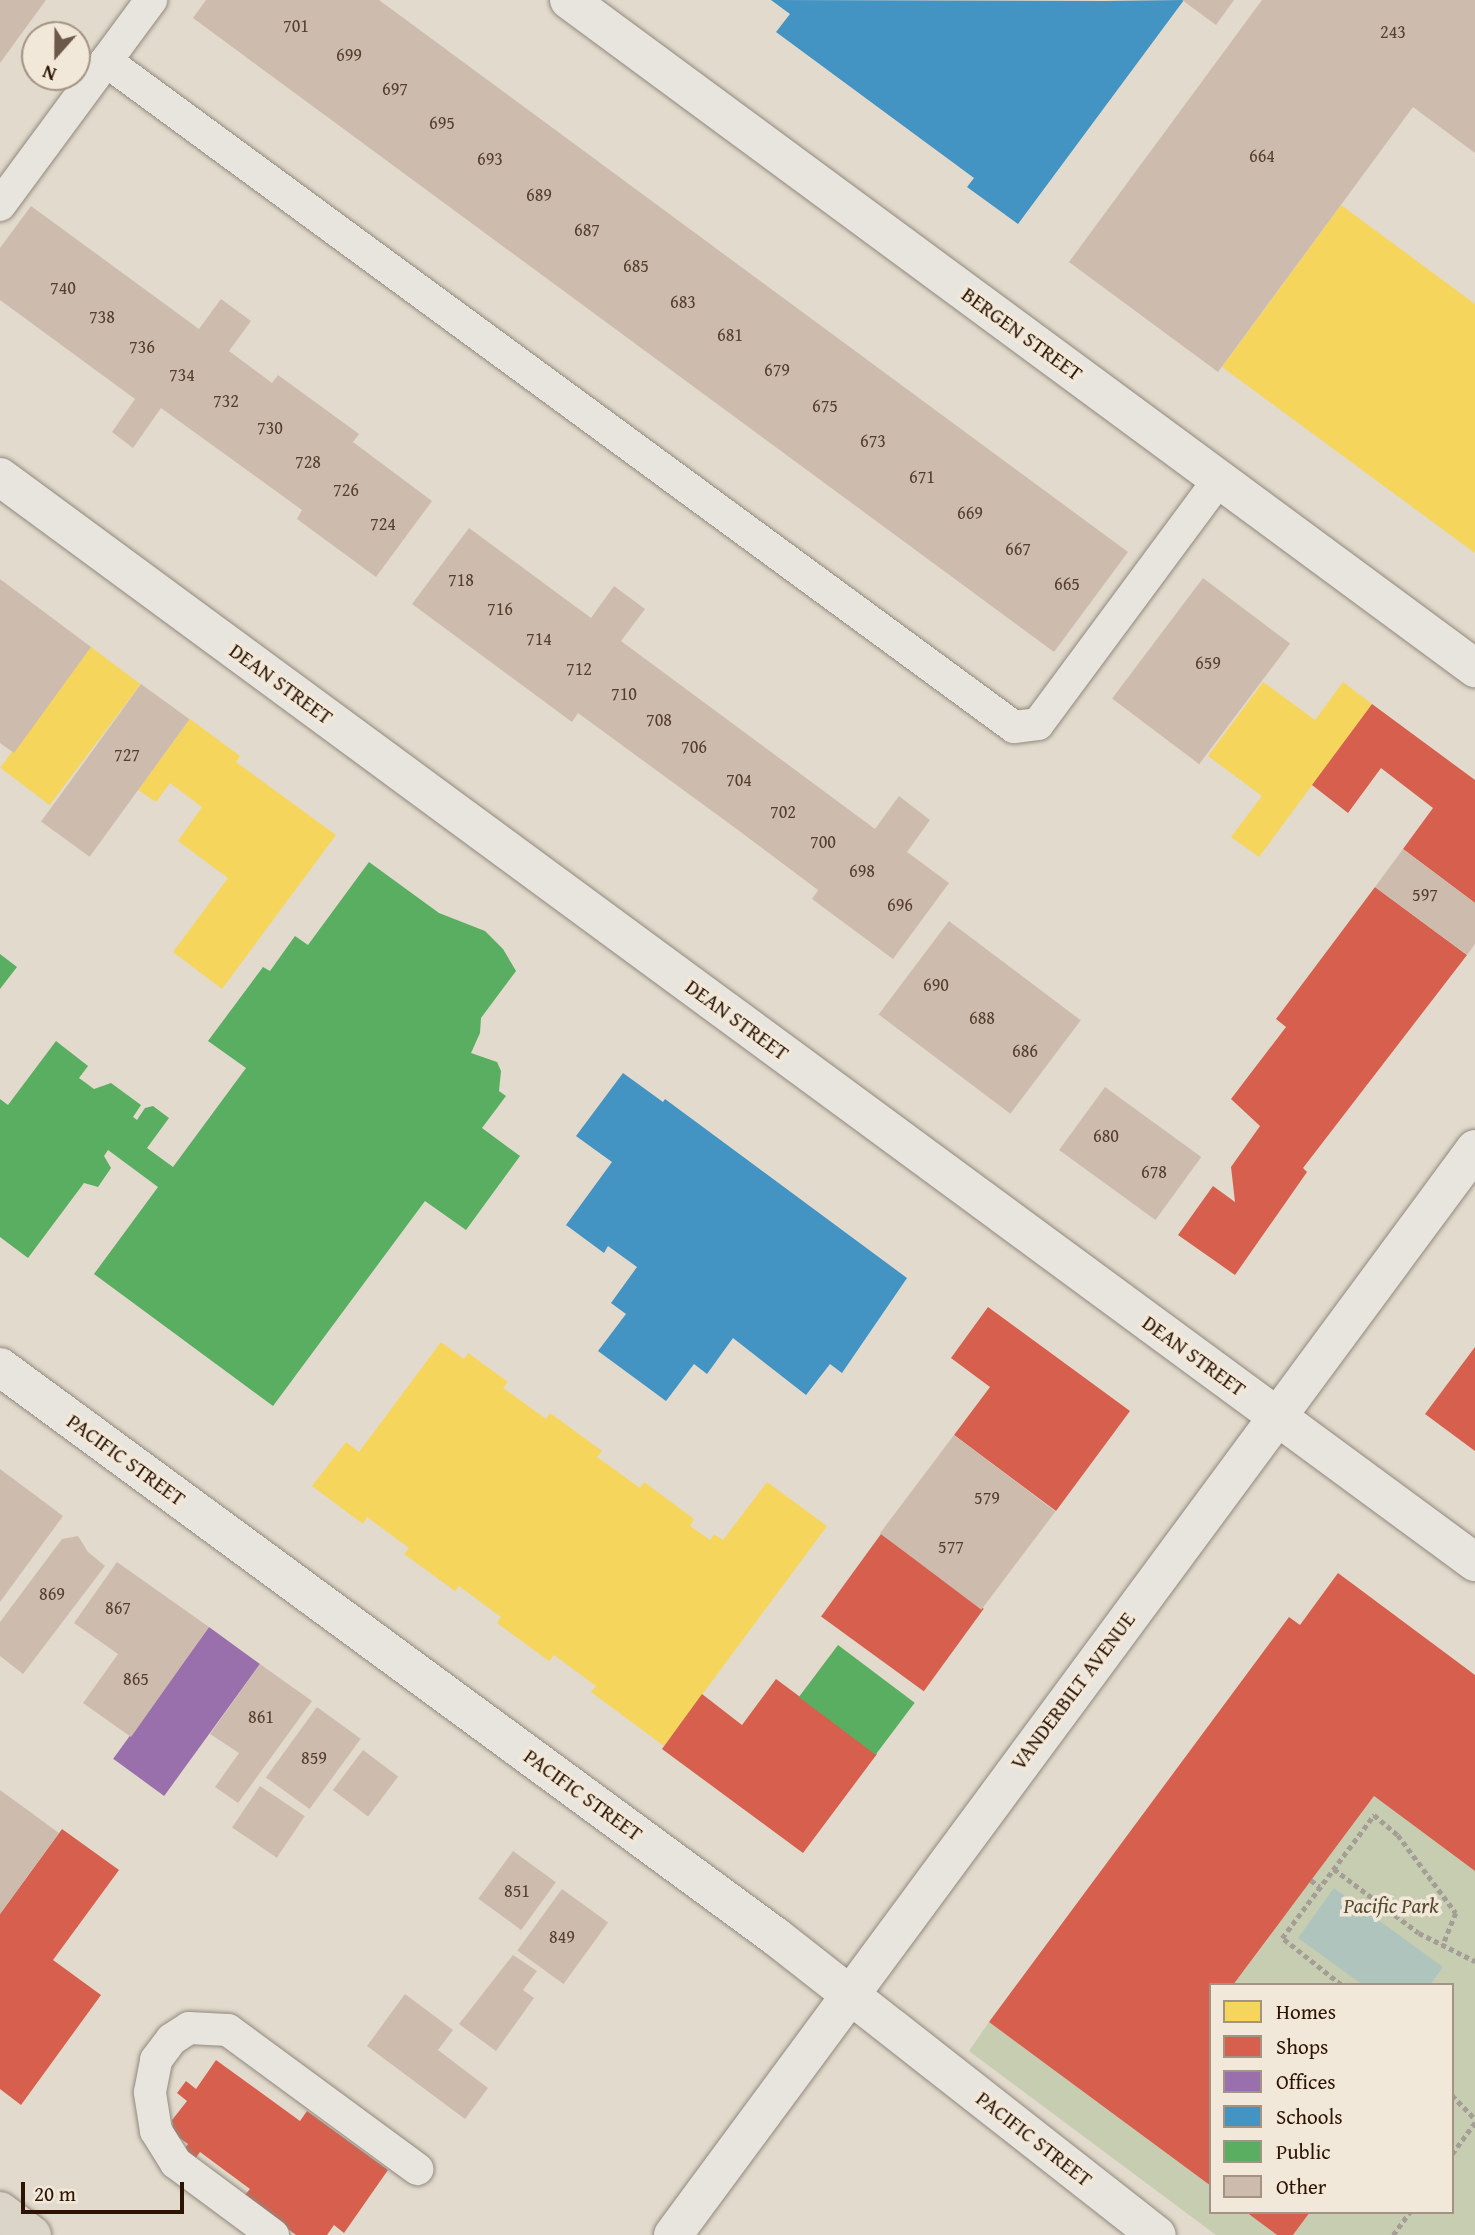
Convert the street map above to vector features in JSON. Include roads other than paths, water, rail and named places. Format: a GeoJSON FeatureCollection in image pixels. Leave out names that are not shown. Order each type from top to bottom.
{"type":"FeatureCollection","features":[{"type":"Feature","properties":{"kind":"main road"},"geometry":{"type":"LineString","coordinates":[[0,2211],[32,2235]]}},
{"type":"Feature","properties":{"kind":"street","name":"BERGEN STREET"},"geometry":{"type":"LineString","coordinates":[[569,0],[1475,668]]}},
{"type":"Feature","properties":{"kind":"street","name":"DEAN STREET"},"geometry":{"type":"LineString","coordinates":[[0,477],[1475,1562]]}},
{"type":"Feature","properties":{"kind":"street","name":"VANDERBILT AVENUE"},"geometry":{"type":"LineString","coordinates":[[673,2235],[1279,1418],[1475,1149]]}},
{"type":"Feature","properties":{"kind":"street","name":"PACIFIC STREET"},"geometry":{"type":"LineString","coordinates":[[0,1367],[765,1928],[1157,2235]]}},
{"type":"Feature","properties":{"kind":"lane"},"geometry":{"type":"LineString","coordinates":[[0,205],[151,0]]}},
{"type":"Feature","properties":{"kind":"lane"},"geometry":{"type":"LineString","coordinates":[[106,61],[1014,727],[1038,724],[1219,479]]}},
{"type":"Feature","properties":{"kind":"lane"},"geometry":{"type":"LineString","coordinates":[[273,2235],[176,2163],[156,2131],[150,2092],[156,2060],[172,2039],[189,2028],[228,2031],[417,2169]]}},
{"type":"Feature","properties":{"kind":"water"},"geometry":{"type":"Polygon","coordinates":[[[1334,1888],[1443,1967],[1431,1983],[1360,1983],[1298,1938],[1334,1888]]]}},
{"type":"Feature","properties":{"kind":"park label","name":"Pacific Park"},"geometry":{"type":"Point","coordinates":[1391,1906]}}]}
